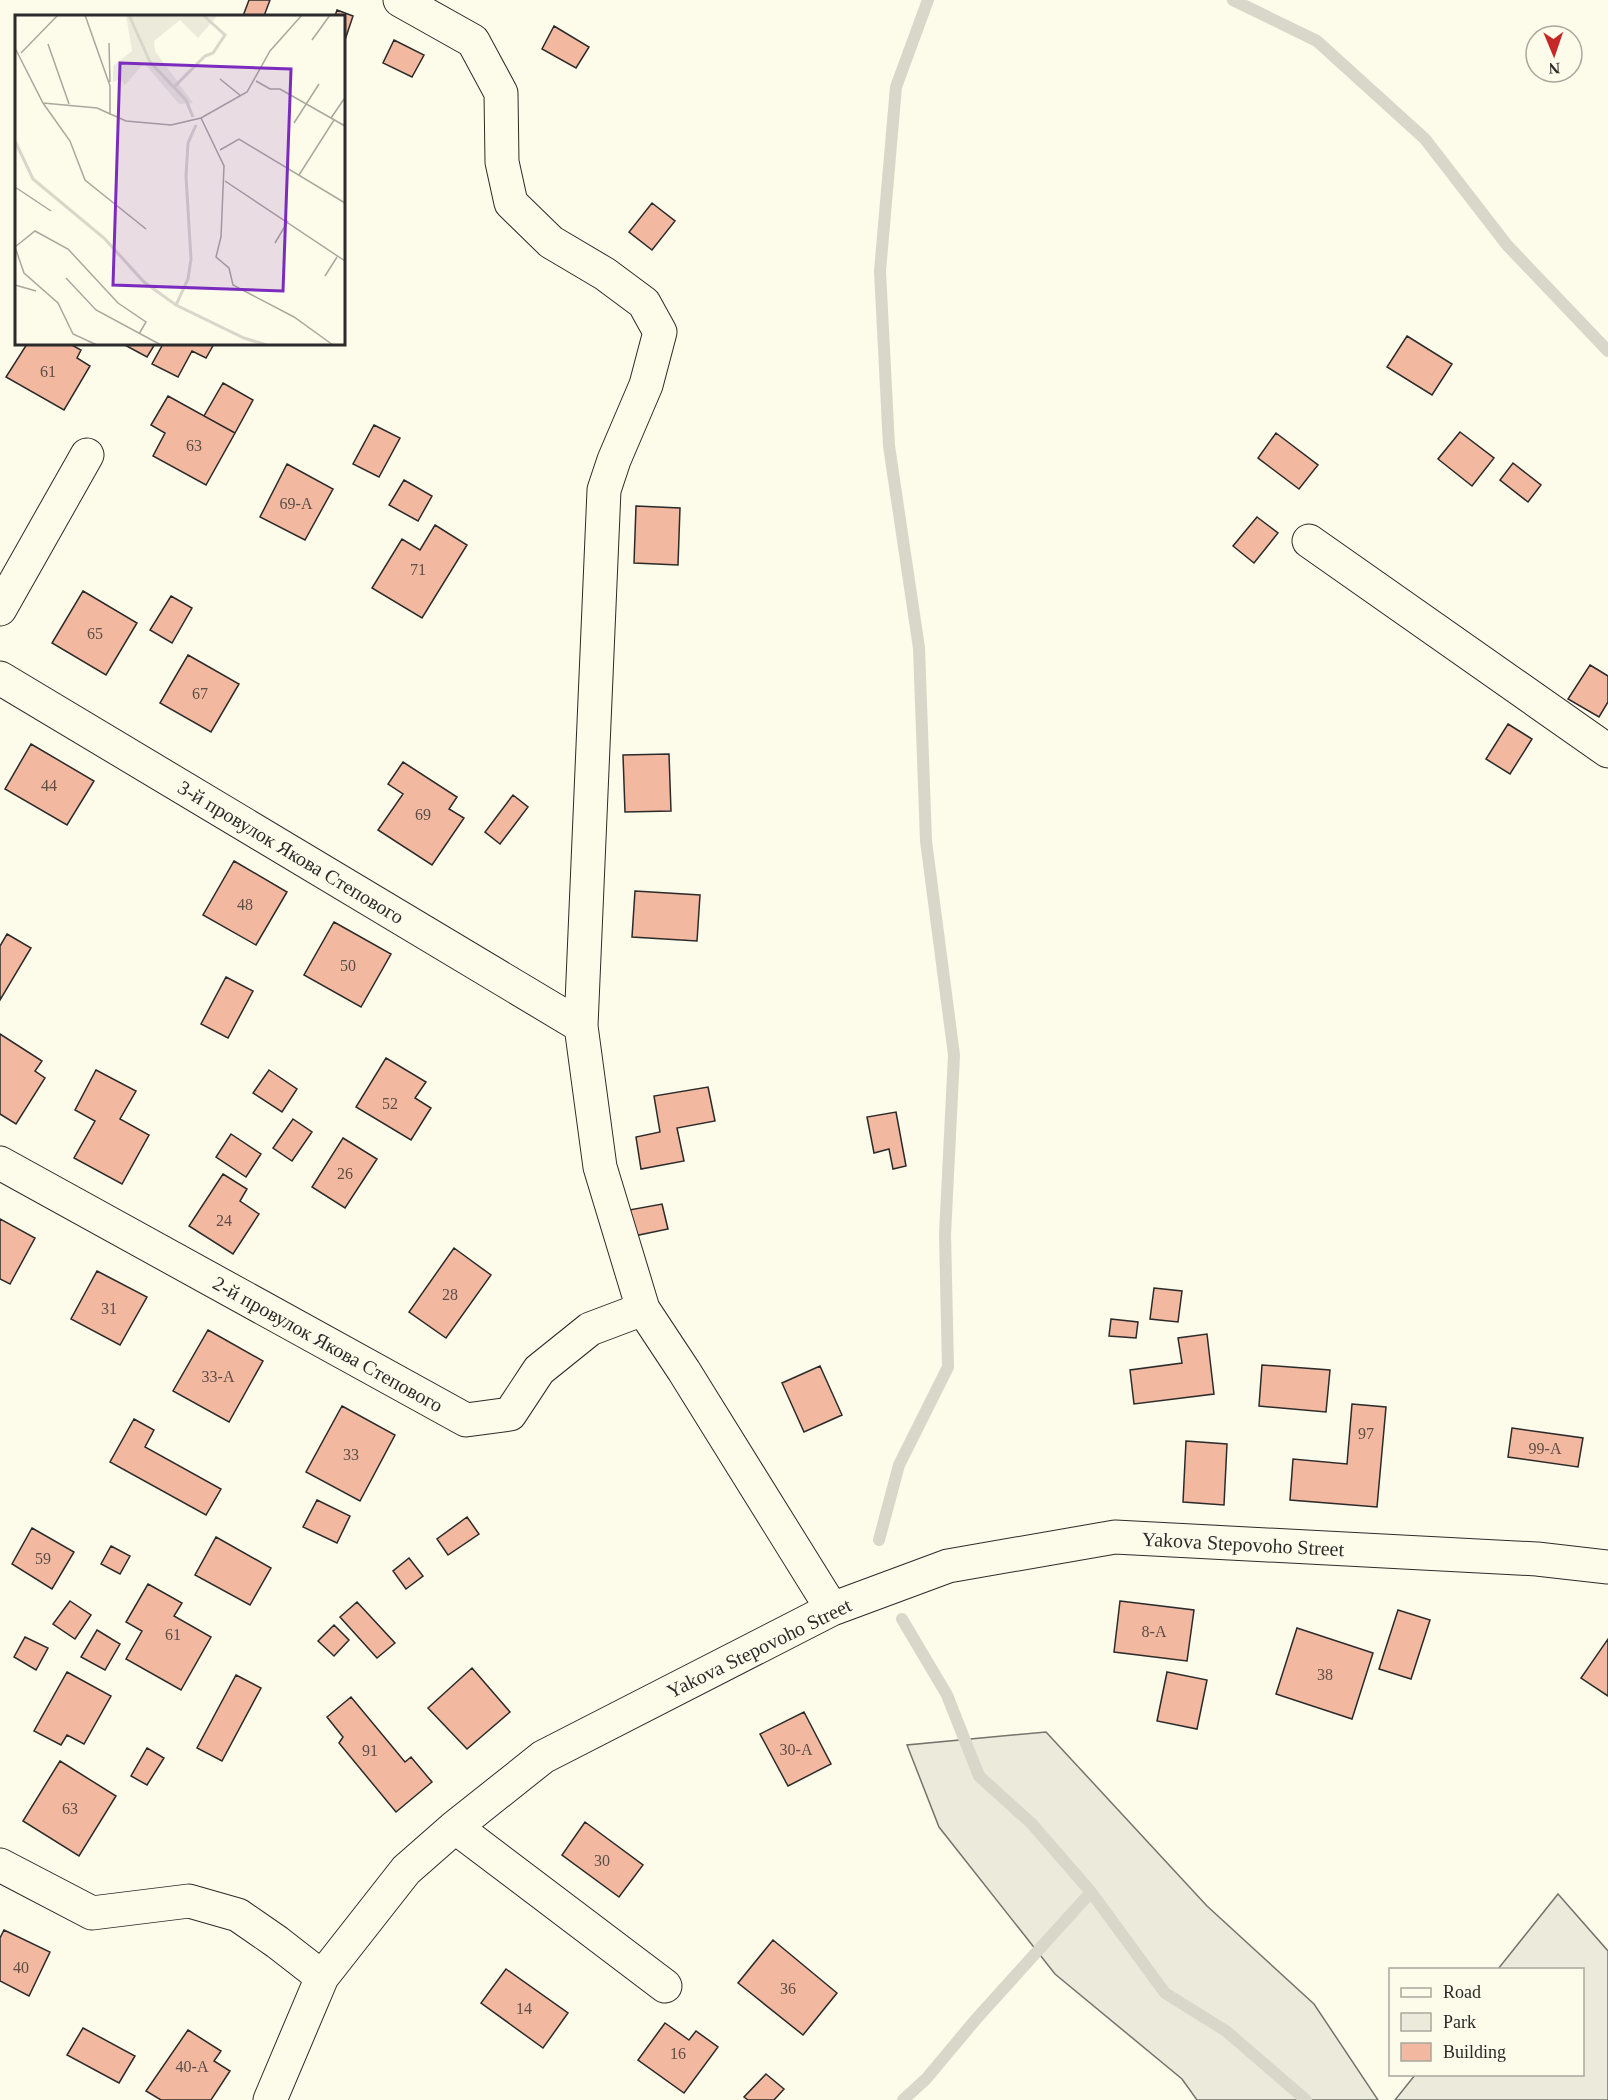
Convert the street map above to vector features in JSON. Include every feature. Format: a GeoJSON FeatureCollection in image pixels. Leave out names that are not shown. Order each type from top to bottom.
{"type":"FeatureCollection","features":[{"type":"Feature","properties":{"kind":"street"},"geometry":{"type":"LineString","coordinates":[[400,0],[473,41],[501,93],[502,162],[511,203],[551,242],[605,274],[644,303],[660,332],[646,385],[614,460],[604,490],[581,1026],[600,1167],[643,1309],[832,1609]]}},
{"type":"Feature","properties":{"kind":"street"},"geometry":{"type":"LineString","coordinates":[[0,609],[87,455]]}},
{"type":"Feature","properties":{"kind":"street"},"geometry":{"type":"LineString","coordinates":[[1309,540],[1608,751]]}},
{"type":"Feature","properties":{"kind":"street","name":"3-й провулок Якова Степового"},"geometry":{"type":"LineString","coordinates":[[0,678],[581,1026]]}},
{"type":"Feature","properties":{"kind":"street","name":"2-й провулок Якова Степового"},"geometry":{"type":"LineString","coordinates":[[0,1162],[466,1420],[510,1414],[539,1370],[590,1329],[643,1309]]}},
{"type":"Feature","properties":{"kind":"street","name":"Yakova Stepovoho Street"},"geometry":{"type":"LineString","coordinates":[[270,2100],[322,1977],[406,1870],[455,1827],[543,1757],[832,1609],[948,1566],[1115,1537],[1537,1559],[1608,1567]]}},
{"type":"Feature","properties":{"kind":"street"},"geometry":{"type":"LineString","coordinates":[[455,1827],[665,1986]]}},
{"type":"Feature","properties":{"kind":"street"},"geometry":{"type":"LineString","coordinates":[[0,1865],[92,1913],[189,1901],[238,1915],[322,1977]]}},
{"type":"Feature","properties":{"kind":"green space"},"geometry":{"type":"Polygon","coordinates":[[[1046,1732],[1207,1906],[1314,2004],[1378,2100],[1197,2100],[1182,2079],[1055,1974],[939,1827],[907,1745],[1046,1732]]]}},
{"type":"Feature","properties":{"kind":"green space"},"geometry":{"type":"Polygon","coordinates":[[[1558,1894],[1608,1951],[1608,2100],[1395,2100],[1414,2076],[1584,2076],[1584,1968],[1499,1968],[1558,1894]]]}},
{"type":"Feature","properties":{"kind":"building"},"geometry":{"type":"Polygon","coordinates":[[[249,0],[270,0],[264,15],[243,15],[249,0]]]}},
{"type":"Feature","properties":{"kind":"building"},"geometry":{"type":"Polygon","coordinates":[[[337,10],[353,16],[345,40],[345,15],[335,15],[337,10]]]}},
{"type":"Feature","properties":{"kind":"building"},"geometry":{"type":"Polygon","coordinates":[[[554,26],[589,47],[576,68],[542,49],[554,26]]]}},
{"type":"Feature","properties":{"kind":"building"},"geometry":{"type":"Polygon","coordinates":[[[394,40],[424,55],[412,77],[383,63],[394,40]]]}},
{"type":"Feature","properties":{"kind":"building"},"geometry":{"type":"Polygon","coordinates":[[[652,203],[675,221],[652,250],[629,232],[652,203]]]}},
{"type":"Feature","properties":{"kind":"building"},"geometry":{"type":"Polygon","coordinates":[[[1407,336],[1452,364],[1432,395],[1387,367],[1407,336]]]}},
{"type":"Feature","properties":{"kind":"building"},"geometry":{"type":"Polygon","coordinates":[[[26,345],[72,345],[81,350],[77,358],[90,366],[64,410],[6,377],[26,345]]]}},
{"type":"Feature","properties":{"kind":"building"},"geometry":{"type":"Polygon","coordinates":[[[125,345],[154,345],[147,357],[125,345]]]}},
{"type":"Feature","properties":{"kind":"building"},"geometry":{"type":"Polygon","coordinates":[[[162,345],[213,345],[206,358],[192,351],[178,377],[152,364],[162,345]]]}},
{"type":"Feature","properties":{"kind":"building"},"geometry":{"type":"Polygon","coordinates":[[[223,383],[253,400],[235,433],[204,416],[223,383]]]}},
{"type":"Feature","properties":{"kind":"building"},"geometry":{"type":"Polygon","coordinates":[[[168,396],[235,433],[206,485],[153,456],[165,433],[151,425],[168,396]]]}},
{"type":"Feature","properties":{"kind":"building"},"geometry":{"type":"Polygon","coordinates":[[[374,425],[400,438],[379,477],[353,464],[374,425]]]}},
{"type":"Feature","properties":{"kind":"building"},"geometry":{"type":"Polygon","coordinates":[[[1460,432],[1494,458],[1472,486],[1438,459],[1460,432]]]}},
{"type":"Feature","properties":{"kind":"building"},"geometry":{"type":"Polygon","coordinates":[[[1276,433],[1318,465],[1299,489],[1258,458],[1276,433]]]}},
{"type":"Feature","properties":{"kind":"building"},"geometry":{"type":"Polygon","coordinates":[[[1513,463],[1541,485],[1528,502],[1500,480],[1513,463]]]}},
{"type":"Feature","properties":{"kind":"building"},"geometry":{"type":"Polygon","coordinates":[[[287,464],[333,489],[305,540],[260,517],[287,464]]]}},
{"type":"Feature","properties":{"kind":"building"},"geometry":{"type":"Polygon","coordinates":[[[404,480],[432,496],[418,521],[389,505],[404,480]]]}},
{"type":"Feature","properties":{"kind":"building"},"geometry":{"type":"Polygon","coordinates":[[[636,506],[680,508],[678,565],[634,563],[636,506]]]}},
{"type":"Feature","properties":{"kind":"building"},"geometry":{"type":"Polygon","coordinates":[[[1257,517],[1278,533],[1254,563],[1233,546],[1257,517]]]}},
{"type":"Feature","properties":{"kind":"building"},"geometry":{"type":"Polygon","coordinates":[[[435,525],[467,545],[422,618],[372,588],[402,539],[420,550],[435,525]]]}},
{"type":"Feature","properties":{"kind":"building"},"geometry":{"type":"Polygon","coordinates":[[[83,591],[137,623],[106,675],[52,643],[83,591]]]}},
{"type":"Feature","properties":{"kind":"building"},"geometry":{"type":"Polygon","coordinates":[[[171,596],[192,608],[172,643],[150,630],[171,596]]]}},
{"type":"Feature","properties":{"kind":"building"},"geometry":{"type":"Polygon","coordinates":[[[188,655],[239,684],[211,732],[160,703],[188,655]]]}},
{"type":"Feature","properties":{"kind":"building"},"geometry":{"type":"Polygon","coordinates":[[[1590,665],[1608,676],[1608,702],[1599,717],[1568,699],[1590,665]]]}},
{"type":"Feature","properties":{"kind":"building"},"geometry":{"type":"Polygon","coordinates":[[[1508,724],[1532,739],[1510,774],[1486,759],[1508,724]]]}},
{"type":"Feature","properties":{"kind":"building"},"geometry":{"type":"Polygon","coordinates":[[[31,744],[94,781],[67,825],[5,789],[31,744]]]}},
{"type":"Feature","properties":{"kind":"building"},"geometry":{"type":"Polygon","coordinates":[[[669,754],[671,811],[625,812],[623,755],[669,754]]]}},
{"type":"Feature","properties":{"kind":"building"},"geometry":{"type":"Polygon","coordinates":[[[403,762],[457,797],[449,809],[464,818],[432,865],[378,830],[403,794],[388,784],[403,762]]]}},
{"type":"Feature","properties":{"kind":"building"},"geometry":{"type":"Polygon","coordinates":[[[513,795],[528,807],[500,844],[485,832],[513,795]]]}},
{"type":"Feature","properties":{"kind":"building"},"geometry":{"type":"Polygon","coordinates":[[[234,861],[287,892],[256,945],[203,915],[234,861]]]}},
{"type":"Feature","properties":{"kind":"building"},"geometry":{"type":"Polygon","coordinates":[[[635,891],[700,895],[697,941],[632,937],[635,891]]]}},
{"type":"Feature","properties":{"kind":"building"},"geometry":{"type":"Polygon","coordinates":[[[334,922],[391,954],[361,1007],[304,975],[334,922]]]}},
{"type":"Feature","properties":{"kind":"building"},"geometry":{"type":"Polygon","coordinates":[[[7,934],[31,948],[0,1000],[0,946],[7,934]]]}},
{"type":"Feature","properties":{"kind":"building"},"geometry":{"type":"Polygon","coordinates":[[[226,977],[253,991],[228,1038],[201,1024],[226,977]]]}},
{"type":"Feature","properties":{"kind":"building"},"geometry":{"type":"Polygon","coordinates":[[[0,1034],[42,1061],[35,1071],[45,1078],[16,1124],[0,1114],[0,1034]]]}},
{"type":"Feature","properties":{"kind":"building"},"geometry":{"type":"Polygon","coordinates":[[[386,1058],[426,1082],[415,1098],[431,1108],[411,1140],[356,1107],[386,1058]]]}},
{"type":"Feature","properties":{"kind":"building"},"geometry":{"type":"Polygon","coordinates":[[[96,1070],[136,1091],[120,1119],[149,1135],[122,1184],[74,1158],[95,1121],[75,1110],[96,1070]]]}},
{"type":"Feature","properties":{"kind":"building"},"geometry":{"type":"Polygon","coordinates":[[[269,1070],[297,1089],[282,1112],[253,1093],[269,1070]]]}},
{"type":"Feature","properties":{"kind":"building"},"geometry":{"type":"Polygon","coordinates":[[[708,1087],[715,1121],[677,1128],[684,1161],[641,1169],[636,1137],[660,1132],[654,1096],[708,1087]]]}},
{"type":"Feature","properties":{"kind":"building"},"geometry":{"type":"Polygon","coordinates":[[[896,1112],[906,1166],[893,1169],[889,1149],[874,1153],[867,1117],[896,1112]]]}},
{"type":"Feature","properties":{"kind":"building"},"geometry":{"type":"Polygon","coordinates":[[[293,1119],[312,1132],[292,1161],[273,1148],[293,1119]]]}},
{"type":"Feature","properties":{"kind":"building"},"geometry":{"type":"Polygon","coordinates":[[[231,1134],[261,1154],[246,1177],[216,1157],[231,1134]]]}},
{"type":"Feature","properties":{"kind":"building"},"geometry":{"type":"Polygon","coordinates":[[[343,1138],[377,1159],[345,1208],[312,1187],[343,1138]]]}},
{"type":"Feature","properties":{"kind":"building"},"geometry":{"type":"Polygon","coordinates":[[[223,1174],[247,1189],[240,1201],[259,1214],[233,1254],[189,1226],[223,1174]]]}},
{"type":"Feature","properties":{"kind":"building"},"geometry":{"type":"Polygon","coordinates":[[[662,1204],[668,1229],[634,1236],[629,1210],[662,1204]]]}},
{"type":"Feature","properties":{"kind":"building"},"geometry":{"type":"Polygon","coordinates":[[[0,1219],[35,1238],[10,1284],[0,1279],[0,1219]]]}},
{"type":"Feature","properties":{"kind":"building"},"geometry":{"type":"Polygon","coordinates":[[[454,1248],[491,1275],[446,1338],[409,1312],[454,1248]]]}},
{"type":"Feature","properties":{"kind":"building"},"geometry":{"type":"Polygon","coordinates":[[[97,1271],[147,1297],[120,1345],[71,1319],[97,1271]]]}},
{"type":"Feature","properties":{"kind":"building"},"geometry":{"type":"Polygon","coordinates":[[[1154,1288],[1182,1291],[1178,1322],[1150,1319],[1154,1288]]]}},
{"type":"Feature","properties":{"kind":"building"},"geometry":{"type":"Polygon","coordinates":[[[1111,1319],[1138,1322],[1136,1338],[1109,1336],[1111,1319]]]}},
{"type":"Feature","properties":{"kind":"building"},"geometry":{"type":"Polygon","coordinates":[[[208,1330],[263,1361],[229,1422],[173,1391],[208,1330]]]}},
{"type":"Feature","properties":{"kind":"building"},"geometry":{"type":"Polygon","coordinates":[[[1207,1334],[1214,1394],[1134,1404],[1130,1370],[1182,1363],[1178,1338],[1207,1334]]]}},
{"type":"Feature","properties":{"kind":"building"},"geometry":{"type":"Polygon","coordinates":[[[1262,1365],[1330,1370],[1326,1412],[1259,1406],[1262,1365]]]}},
{"type":"Feature","properties":{"kind":"building"},"geometry":{"type":"Polygon","coordinates":[[[820,1366],[842,1415],[804,1432],[782,1383],[820,1366]]]}},
{"type":"Feature","properties":{"kind":"building"},"geometry":{"type":"Polygon","coordinates":[[[1352,1404],[1386,1407],[1377,1507],[1290,1500],[1293,1459],[1347,1464],[1352,1404]]]}},
{"type":"Feature","properties":{"kind":"building"},"geometry":{"type":"Polygon","coordinates":[[[342,1406],[395,1435],[360,1501],[306,1472],[342,1406]]]}},
{"type":"Feature","properties":{"kind":"building"},"geometry":{"type":"Polygon","coordinates":[[[134,1419],[154,1430],[145,1447],[221,1489],[206,1515],[110,1462],[134,1419]]]}},
{"type":"Feature","properties":{"kind":"building"},"geometry":{"type":"Polygon","coordinates":[[[1512,1428],[1583,1438],[1578,1467],[1508,1457],[1512,1428]]]}},
{"type":"Feature","properties":{"kind":"building"},"geometry":{"type":"Polygon","coordinates":[[[1186,1441],[1227,1444],[1224,1505],[1183,1502],[1186,1441]]]}},
{"type":"Feature","properties":{"kind":"building"},"geometry":{"type":"Polygon","coordinates":[[[317,1500],[350,1516],[337,1543],[303,1527],[317,1500]]]}},
{"type":"Feature","properties":{"kind":"building"},"geometry":{"type":"Polygon","coordinates":[[[467,1517],[479,1534],[448,1555],[437,1539],[467,1517]]]}},
{"type":"Feature","properties":{"kind":"building"},"geometry":{"type":"Polygon","coordinates":[[[32,1528],[74,1552],[52,1589],[12,1564],[32,1528]]]}},
{"type":"Feature","properties":{"kind":"building"},"geometry":{"type":"Polygon","coordinates":[[[216,1537],[271,1568],[250,1605],[195,1575],[216,1537]]]}},
{"type":"Feature","properties":{"kind":"building"},"geometry":{"type":"Polygon","coordinates":[[[111,1546],[130,1556],[120,1574],[101,1564],[111,1546]]]}},
{"type":"Feature","properties":{"kind":"building"},"geometry":{"type":"Polygon","coordinates":[[[409,1558],[423,1576],[406,1589],[393,1571],[409,1558]]]}},
{"type":"Feature","properties":{"kind":"building"},"geometry":{"type":"Polygon","coordinates":[[[148,1584],[182,1603],[174,1616],[211,1637],[181,1690],[126,1659],[142,1631],[126,1622],[148,1584]]]}},
{"type":"Feature","properties":{"kind":"building"},"geometry":{"type":"Polygon","coordinates":[[[70,1601],[91,1615],[75,1639],[53,1624],[70,1601]]]}},
{"type":"Feature","properties":{"kind":"building"},"geometry":{"type":"Polygon","coordinates":[[[1120,1601],[1194,1610],[1187,1661],[1114,1652],[1120,1601]]]}},
{"type":"Feature","properties":{"kind":"building"},"geometry":{"type":"Polygon","coordinates":[[[357,1602],[395,1643],[377,1658],[340,1617],[357,1602]]]}},
{"type":"Feature","properties":{"kind":"building"},"geometry":{"type":"Polygon","coordinates":[[[1398,1610],[1430,1620],[1411,1679],[1379,1669],[1398,1610]]]}},
{"type":"Feature","properties":{"kind":"building"},"geometry":{"type":"Polygon","coordinates":[[[334,1625],[349,1640],[334,1656],[318,1641],[334,1625]]]}},
{"type":"Feature","properties":{"kind":"building"},"geometry":{"type":"Polygon","coordinates":[[[1297,1628],[1373,1653],[1352,1719],[1276,1694],[1297,1628]]]}},
{"type":"Feature","properties":{"kind":"building"},"geometry":{"type":"Polygon","coordinates":[[[97,1630],[120,1644],[105,1670],[81,1657],[97,1630]]]}},
{"type":"Feature","properties":{"kind":"building"},"geometry":{"type":"Polygon","coordinates":[[[25,1637],[48,1648],[36,1670],[14,1657],[25,1637]]]}},
{"type":"Feature","properties":{"kind":"building"},"geometry":{"type":"Polygon","coordinates":[[[1608,1639],[1608,1696],[1581,1678],[1608,1639]]]}},
{"type":"Feature","properties":{"kind":"building"},"geometry":{"type":"Polygon","coordinates":[[[472,1668],[510,1712],[467,1749],[428,1708],[472,1668]]]}},
{"type":"Feature","properties":{"kind":"building"},"geometry":{"type":"Polygon","coordinates":[[[67,1672],[111,1696],[84,1744],[67,1735],[61,1745],[34,1731],[67,1672]]]}},
{"type":"Feature","properties":{"kind":"building"},"geometry":{"type":"Polygon","coordinates":[[[1167,1672],[1207,1680],[1197,1729],[1157,1721],[1167,1672]]]}},
{"type":"Feature","properties":{"kind":"building"},"geometry":{"type":"Polygon","coordinates":[[[236,1675],[261,1688],[222,1761],[197,1748],[236,1675]]]}},
{"type":"Feature","properties":{"kind":"building"},"geometry":{"type":"Polygon","coordinates":[[[351,1697],[405,1762],[411,1757],[432,1782],[396,1812],[339,1743],[343,1737],[327,1717],[351,1697]]]}},
{"type":"Feature","properties":{"kind":"building"},"geometry":{"type":"Polygon","coordinates":[[[804,1712],[831,1764],[788,1786],[760,1734],[804,1712]]]}},
{"type":"Feature","properties":{"kind":"building"},"geometry":{"type":"Polygon","coordinates":[[[147,1748],[164,1758],[147,1785],[131,1776],[147,1748]]]}},
{"type":"Feature","properties":{"kind":"building"},"geometry":{"type":"Polygon","coordinates":[[[60,1761],[116,1796],[79,1856],[23,1821],[60,1761]]]}},
{"type":"Feature","properties":{"kind":"building"},"geometry":{"type":"Polygon","coordinates":[[[585,1822],[643,1865],[619,1897],[562,1855],[585,1822]]]}},
{"type":"Feature","properties":{"kind":"building"},"geometry":{"type":"Polygon","coordinates":[[[4,1930],[50,1952],[29,1996],[0,1981],[0,1938],[4,1930]]]}},
{"type":"Feature","properties":{"kind":"building"},"geometry":{"type":"Polygon","coordinates":[[[773,1940],[837,1993],[803,2035],[738,1983],[773,1940]]]}},
{"type":"Feature","properties":{"kind":"building"},"geometry":{"type":"Polygon","coordinates":[[[506,1969],[568,2013],[543,2048],[481,2003],[506,1969]]]}},
{"type":"Feature","properties":{"kind":"building"},"geometry":{"type":"Polygon","coordinates":[[[665,2023],[689,2040],[696,2031],[718,2047],[684,2093],[638,2060],[665,2023]]]}},
{"type":"Feature","properties":{"kind":"building"},"geometry":{"type":"Polygon","coordinates":[[[83,2028],[135,2056],[119,2083],[67,2055],[83,2028]]]}},
{"type":"Feature","properties":{"kind":"building"},"geometry":{"type":"Polygon","coordinates":[[[188,2030],[221,2051],[214,2061],[230,2071],[211,2100],[161,2100],[146,2091],[188,2030]]]}},
{"type":"Feature","properties":{"kind":"building"},"geometry":{"type":"Polygon","coordinates":[[[766,2074],[784,2089],[774,2100],[748,2100],[744,2097],[766,2074]]]}},
{"type":"Feature","properties":{"kind":"waterway"},"geometry":{"type":"LineString","coordinates":[[879,1540],[899,1465],[948,1367],[945,1234],[954,1055],[926,841],[919,648],[889,446],[880,271],[896,87],[928,0]]}},
{"type":"Feature","properties":{"kind":"waterway"},"geometry":{"type":"LineString","coordinates":[[1233,0],[1317,41],[1425,139],[1507,245],[1608,351]]}},
{"type":"Feature","properties":{"kind":"waterway"},"geometry":{"type":"LineString","coordinates":[[902,1619],[947,1695],[979,1776],[1032,1824],[1091,1892],[1165,1993],[1226,2031],[1306,2100]]}},
{"type":"Feature","properties":{"kind":"waterway"},"geometry":{"type":"LineString","coordinates":[[903,2100],[926,2079],[977,2018],[1091,1892]]}}]}
